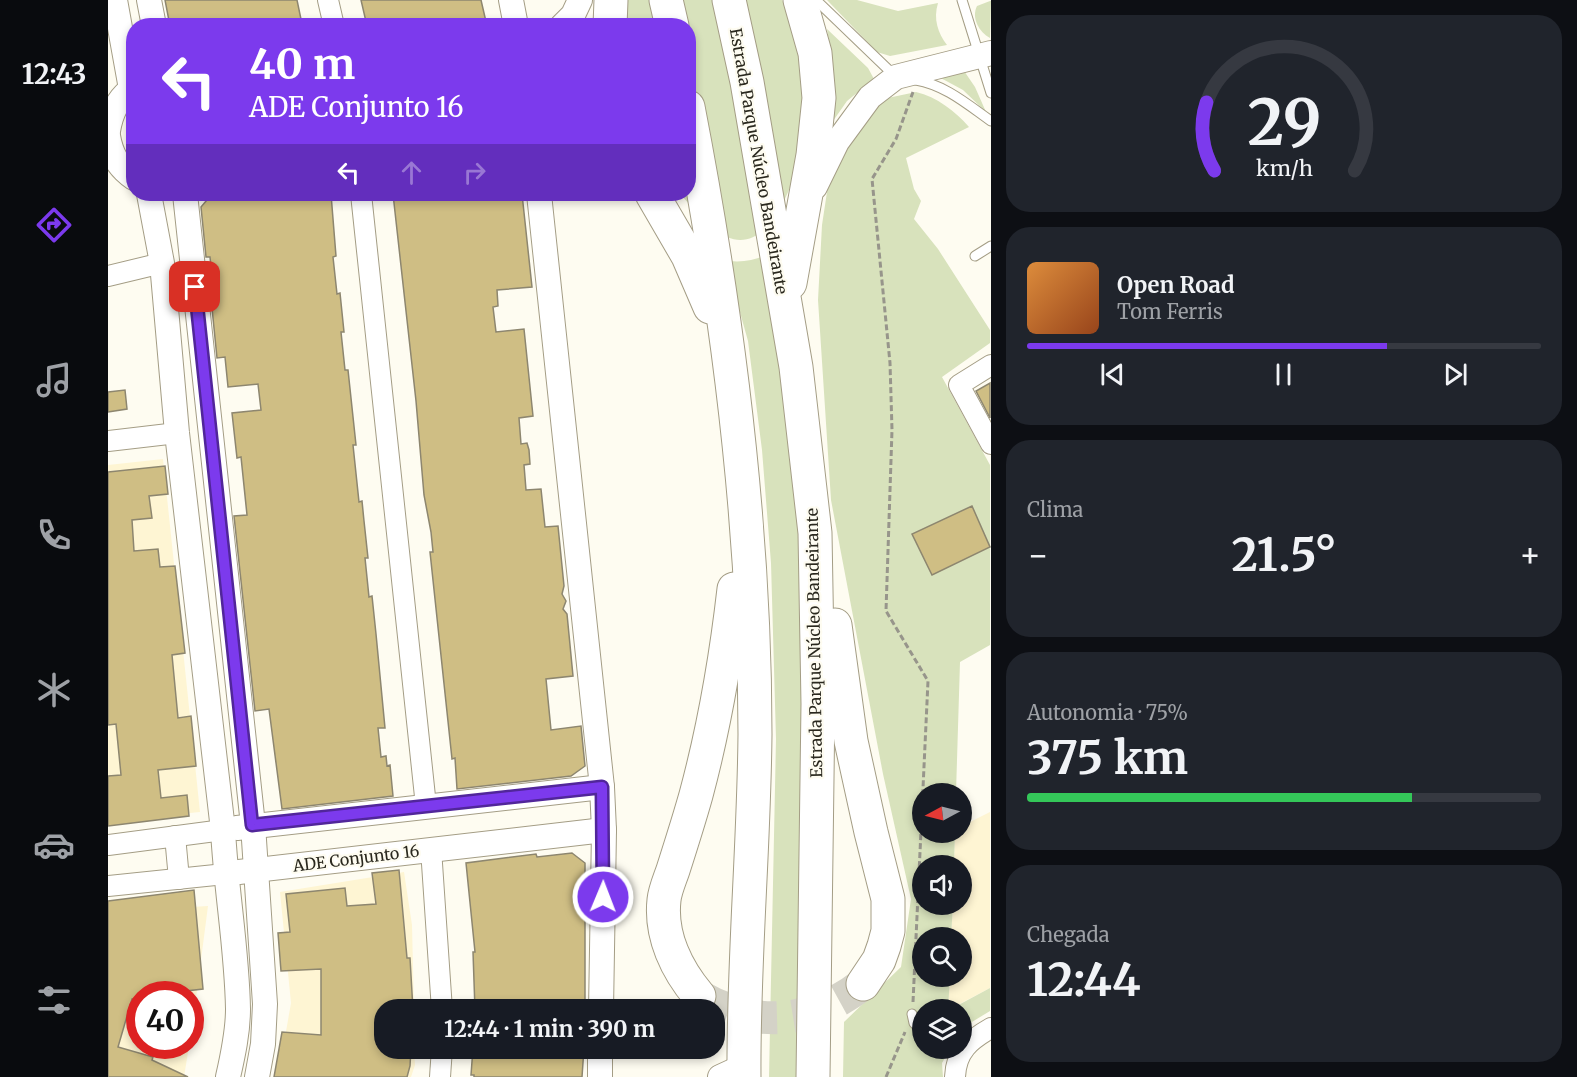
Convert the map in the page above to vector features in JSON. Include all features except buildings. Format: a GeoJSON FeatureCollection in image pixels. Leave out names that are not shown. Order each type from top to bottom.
{"type":"FeatureCollection","features":[{"type":"Feature","properties":{"kind":"highway"},"geometry":{"type":"LineString","coordinates":[[610,18],[611,0]]}},
{"type":"Feature","properties":{"kind":"highway"},"geometry":{"type":"LineString","coordinates":[[666,0],[670,18]]}},
{"type":"Feature","properties":{"kind":"highway","name":"Estrada Parque Núcleo Bandeirante"},"geometry":{"type":"LineString","coordinates":[[729,0],[747,82],[796,367],[815,532],[818,704],[813,1077]]}},
{"type":"Feature","properties":{"kind":"highway"},"geometry":{"type":"LineString","coordinates":[[786,312],[813,155],[819,98],[815,53],[800,0]]}},
{"type":"Feature","properties":{"kind":"highway"},"geometry":{"type":"LineString","coordinates":[[696,154],[730,352],[749,536],[755,734],[736,1074]]}},
{"type":"Feature","properties":{"kind":"highway"},"geometry":{"type":"LineString","coordinates":[[656,201],[687,256],[730,352]]}},
{"type":"Feature","properties":{"kind":"highway"},"geometry":{"type":"LineString","coordinates":[[815,532],[827,559],[851,741],[888,899],[888,931],[884,946],[879,960],[863,984]]}},
{"type":"Feature","properties":{"kind":"highway"},"geometry":{"type":"LineString","coordinates":[[699,996],[687,982],[671,951],[666,934],[664,899],[705,759],[722,673],[736,576],[749,536]]}},
{"type":"Feature","properties":{"kind":"street"},"geometry":{"type":"LineString","coordinates":[[115,0],[126,57]]}},
{"type":"Feature","properties":{"kind":"street"},"geometry":{"type":"LineString","coordinates":[[149,0],[152,18]]}},
{"type":"Feature","properties":{"kind":"street"},"geometry":{"type":"LineString","coordinates":[[328,0],[332,18]]}},
{"type":"Feature","properties":{"kind":"street"},"geometry":{"type":"LineString","coordinates":[[511,0],[514,18]]}},
{"type":"Feature","properties":{"kind":"street"},"geometry":{"type":"LineString","coordinates":[[570,18],[580,0]]}},
{"type":"Feature","properties":{"kind":"street"},"geometry":{"type":"LineString","coordinates":[[803,211],[837,142],[870,97],[907,79],[984,55]]}},
{"type":"Feature","properties":{"kind":"street"},"geometry":{"type":"LineString","coordinates":[[108,131],[110,116],[118,101],[126,94]]}},
{"type":"Feature","properties":{"kind":"street"},"geometry":{"type":"LineString","coordinates":[[108,135],[111,151],[119,166],[126,172]]}},
{"type":"Feature","properties":{"kind":"street"},"geometry":{"type":"LineString","coordinates":[[150,201],[162,263],[177,433],[223,830],[238,1010],[228,1077]]}},
{"type":"Feature","properties":{"kind":"street"},"geometry":{"type":"LineString","coordinates":[[186,201],[256,871],[265,1004],[263,1044],[257,1077]]}},
{"type":"Feature","properties":{"kind":"street"},"geometry":{"type":"LineString","coordinates":[[363,201],[426,806]]}},
{"type":"Feature","properties":{"kind":"street"},"geometry":{"type":"LineString","coordinates":[[540,201],[602,787],[604,830],[601,999]]}},
{"type":"Feature","properties":{"kind":"street"},"geometry":{"type":"LineString","coordinates":[[108,276],[162,263]]}},
{"type":"Feature","properties":{"kind":"street"},"geometry":{"type":"LineString","coordinates":[[990,365],[959,385],[990,444]]}},
{"type":"Feature","properties":{"kind":"street"},"geometry":{"type":"LineString","coordinates":[[108,441],[177,433]]}},
{"type":"Feature","properties":{"kind":"street"},"geometry":{"type":"LineString","coordinates":[[108,845],[252,825],[602,787]]}},
{"type":"Feature","properties":{"kind":"street","name":"ADE Conjunto 16"},"geometry":{"type":"LineString","coordinates":[[108,886],[604,830]]}},
{"type":"Feature","properties":{"kind":"street"},"geometry":{"type":"LineString","coordinates":[[175,836],[179,879]]}},
{"type":"Feature","properties":{"kind":"street"},"geometry":{"type":"LineString","coordinates":[[431,849],[441,999]]}},
{"type":"Feature","properties":{"kind":"street"},"geometry":{"type":"LineString","coordinates":[[972,1037],[990,1028]]}},
{"type":"Feature","properties":{"kind":"street"},"geometry":{"type":"LineString","coordinates":[[440,1077],[441,1059]]}},
{"type":"Feature","properties":{"kind":"street"},"geometry":{"type":"LineString","coordinates":[[600,1059],[600,1077]]}},
{"type":"Feature","properties":{"kind":"street"},"geometry":{"type":"LineString","coordinates":[[955,1077],[958,1059]]}},
{"type":"Feature","properties":{"kind":"lane"},"geometry":{"type":"LineString","coordinates":[[816,0],[907,79],[932,83],[946,90],[990,121]]}},
{"type":"Feature","properties":{"kind":"lane"},"geometry":{"type":"LineString","coordinates":[[962,0],[984,55],[990,93]]}},
{"type":"Feature","properties":{"kind":"lane"},"geometry":{"type":"LineString","coordinates":[[975,256],[990,246]]}},
{"type":"Feature","properties":{"kind":"path"},"geometry":{"type":"LineString","coordinates":[[907,79],[896,139],[872,179],[890,374],[892,430],[886,611],[928,681],[913,999]]}},
{"type":"Feature","properties":{"kind":"path"},"geometry":{"type":"LineString","coordinates":[[886,1077],[912,1014]]}},
{"type":"Feature","properties":{"kind":"shaded area"},"geometry":{"type":"Polygon","coordinates":[[[163,459],[200,812],[108,821],[108,465],[163,459]]]}},
{"type":"Feature","properties":{"kind":"shaded area"},"geometry":{"type":"Polygon","coordinates":[[[990,812],[990,988],[969,999],[949,999],[949,987],[972,987],[972,927],[952,927],[952,915],[972,915],[972,855],[954,855],[955,843],[972,843],[972,821],[990,812]]]}},
{"type":"Feature","properties":{"kind":"shaded area"},"geometry":{"type":"Polygon","coordinates":[[[404,872],[412,925],[414,999],[374,999],[374,1059],[415,1059],[411,1077],[278,1077],[291,1003],[280,892],[404,872]]]}},
{"type":"Feature","properties":{"kind":"shaded area"},"geometry":{"type":"Polygon","coordinates":[[[208,906],[198,981],[126,981],[126,1059],[187,1059],[184,1077],[108,1077],[108,912],[208,906]]]}},
{"type":"Feature","properties":{"kind":"green space"},"geometry":{"type":"Polygon","coordinates":[[[626,0],[782,0],[797,36],[806,129],[799,162],[783,203],[772,220],[759,233],[744,240],[727,237],[708,223],[687,201],[696,201],[696,18],[623,18],[626,0]]]}},
{"type":"Feature","properties":{"kind":"green space"},"geometry":{"type":"Polygon","coordinates":[[[827,0],[857,0],[898,11],[938,3],[937,26],[947,45],[890,56],[877,52],[827,0]]]}},
{"type":"Feature","properties":{"kind":"green space"},"geometry":{"type":"Polygon","coordinates":[[[991,1],[990,38],[979,28],[975,11],[977,6],[991,1]]]}},
{"type":"Feature","properties":{"kind":"green space"},"geometry":{"type":"Polygon","coordinates":[[[827,29],[868,68],[874,79],[847,101],[833,121],[832,61],[827,29]]]}},
{"type":"Feature","properties":{"kind":"green space"},"geometry":{"type":"Polygon","coordinates":[[[960,65],[975,87],[986,112],[963,90],[937,76],[960,65]]]}},
{"type":"Feature","properties":{"kind":"green space"},"geometry":{"type":"Polygon","coordinates":[[[916,92],[945,105],[969,127],[906,158],[914,189],[921,201],[914,219],[938,249],[990,330],[990,343],[942,377],[990,465],[990,645],[960,662],[956,783],[912,783],[912,843],[955,843],[954,855],[912,855],[912,915],[952,915],[952,927],[912,927],[912,987],[949,987],[949,999],[912,999],[912,1059],[944,1059],[942,1063],[943,1077],[843,1077],[844,1022],[901,967],[911,899],[883,774],[831,500],[818,300],[822,225],[833,170],[859,119],[883,99],[916,92]]]}},
{"type":"Feature","properties":{"kind":"green space"},"geometry":{"type":"Polygon","coordinates":[[[779,249],[800,536],[805,661],[797,1077],[769,1077],[776,739],[771,563],[762,450],[748,341],[726,262],[755,259],[779,249]]]}},
{"type":"Feature","properties":{"kind":"green space"},"geometry":{"type":"Polygon","coordinates":[[[990,988],[990,1011],[972,1022],[972,999],[970,999],[990,988]]]}},
{"type":"Feature","properties":{"kind":"tunnel"},"geometry":{"type":"LineString","coordinates":[[699,996],[720,1007],[741,1014],[783,1017],[803,1014],[823,1007],[863,984]]}},
{"type":"Feature","properties":{"kind":"route"},"geometry":{"type":"LineString","coordinates":[[195,287],[252,825],[602,787],[603,897]]}}]}
